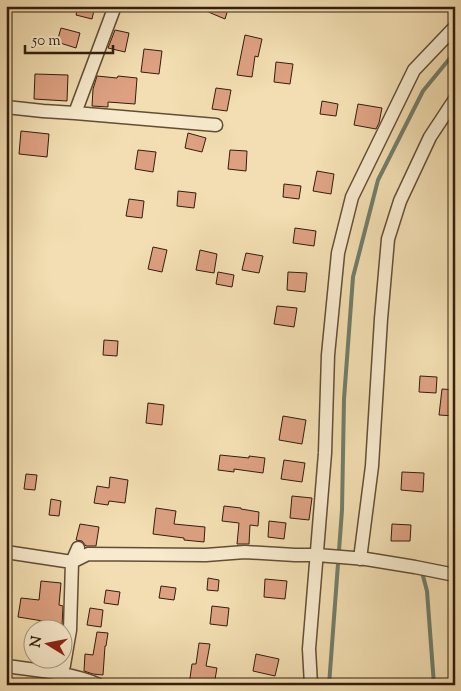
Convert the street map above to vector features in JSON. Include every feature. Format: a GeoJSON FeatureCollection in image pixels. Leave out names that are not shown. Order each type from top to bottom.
{"type":"FeatureCollection","features":[{"type":"Feature","properties":{"kind":"street"},"geometry":{"type":"LineString","coordinates":[[75,112],[115,6]]}},
{"type":"Feature","properties":{"kind":"street"},"geometry":{"type":"LineString","coordinates":[[311,685],[309,650],[322,556],[328,355],[338,253],[352,197],[414,70],[455,28]]}},
{"type":"Feature","properties":{"kind":"street"},"geometry":{"type":"LineString","coordinates":[[360,559],[372,466],[388,239],[400,201],[430,137],[455,99]]}},
{"type":"Feature","properties":{"kind":"street"},"geometry":{"type":"LineString","coordinates":[[6,107],[216,125]]}},
{"type":"Feature","properties":{"kind":"street"},"geometry":{"type":"LineString","coordinates":[[60,680],[70,630],[72,562],[78,548]]}},
{"type":"Feature","properties":{"kind":"street"},"geometry":{"type":"LineString","coordinates":[[6,552],[72,562],[88,554],[206,555],[245,552],[360,559],[455,575]]}},
{"type":"Feature","properties":{"kind":"street"},"geometry":{"type":"LineString","coordinates":[[6,666],[60,680],[90,681],[99,685]]}},
{"type":"Feature","properties":{"kind":"building"},"geometry":{"type":"Polygon","coordinates":[[[78,6],[95,6],[92,19],[76,15],[78,6]]]}},
{"type":"Feature","properties":{"kind":"building"},"geometry":{"type":"Polygon","coordinates":[[[194,6],[229,6],[225,19],[194,6]]]}},
{"type":"Feature","properties":{"kind":"building"},"geometry":{"type":"Polygon","coordinates":[[[61,28],[80,33],[76,48],[57,42],[61,28]]]}},
{"type":"Feature","properties":{"kind":"building"},"geometry":{"type":"Polygon","coordinates":[[[115,30],[129,33],[125,52],[108,48],[115,30]]]}},
{"type":"Feature","properties":{"kind":"building"},"geometry":{"type":"Polygon","coordinates":[[[245,35],[262,39],[258,57],[255,56],[252,77],[237,75],[245,35]]]}},
{"type":"Feature","properties":{"kind":"building"},"geometry":{"type":"Polygon","coordinates":[[[144,49],[162,51],[159,74],[141,72],[144,49]]]}},
{"type":"Feature","properties":{"kind":"building"},"geometry":{"type":"Polygon","coordinates":[[[276,62],[293,64],[290,84],[274,82],[276,62]]]}},
{"type":"Feature","properties":{"kind":"building"},"geometry":{"type":"Polygon","coordinates":[[[35,74],[68,75],[67,101],[34,99],[35,74]]]}},
{"type":"Feature","properties":{"kind":"building"},"geometry":{"type":"Polygon","coordinates":[[[97,76],[137,78],[135,104],[108,102],[108,107],[92,106],[93,89],[97,76]]]}},
{"type":"Feature","properties":{"kind":"building"},"geometry":{"type":"Polygon","coordinates":[[[216,88],[231,90],[227,111],[212,109],[216,88]]]}},
{"type":"Feature","properties":{"kind":"building"},"geometry":{"type":"Polygon","coordinates":[[[322,101],[338,104],[336,116],[320,114],[322,101]]]}},
{"type":"Feature","properties":{"kind":"building"},"geometry":{"type":"Polygon","coordinates":[[[358,104],[382,108],[376,129],[354,125],[358,104]]]}},
{"type":"Feature","properties":{"kind":"building"},"geometry":{"type":"Polygon","coordinates":[[[21,131],[49,134],[47,157],[19,154],[21,131]]]}},
{"type":"Feature","properties":{"kind":"building"},"geometry":{"type":"Polygon","coordinates":[[[188,133],[206,138],[202,152],[185,148],[188,133]]]}},
{"type":"Feature","properties":{"kind":"building"},"geometry":{"type":"Polygon","coordinates":[[[138,150],[156,152],[153,172],[135,169],[138,150]]]}},
{"type":"Feature","properties":{"kind":"building"},"geometry":{"type":"Polygon","coordinates":[[[230,150],[247,151],[246,171],[228,169],[230,150]]]}},
{"type":"Feature","properties":{"kind":"building"},"geometry":{"type":"Polygon","coordinates":[[[317,171],[334,174],[331,194],[313,191],[317,171]]]}},
{"type":"Feature","properties":{"kind":"building"},"geometry":{"type":"Polygon","coordinates":[[[284,184],[301,186],[299,199],[283,197],[284,184]]]}},
{"type":"Feature","properties":{"kind":"building"},"geometry":{"type":"Polygon","coordinates":[[[178,191],[196,193],[194,208],[177,206],[178,191]]]}},
{"type":"Feature","properties":{"kind":"building"},"geometry":{"type":"Polygon","coordinates":[[[129,199],[144,201],[142,218],[126,216],[129,199]]]}},
{"type":"Feature","properties":{"kind":"building"},"geometry":{"type":"Polygon","coordinates":[[[295,228],[316,231],[314,246],[293,243],[295,228]]]}},
{"type":"Feature","properties":{"kind":"building"},"geometry":{"type":"Polygon","coordinates":[[[153,247],[167,250],[162,272],[148,269],[153,247]]]}},
{"type":"Feature","properties":{"kind":"building"},"geometry":{"type":"Polygon","coordinates":[[[200,250],[217,254],[214,273],[196,270],[200,250]]]}},
{"type":"Feature","properties":{"kind":"building"},"geometry":{"type":"Polygon","coordinates":[[[246,253],[263,256],[259,273],[242,270],[246,253]]]}},
{"type":"Feature","properties":{"kind":"building"},"geometry":{"type":"Polygon","coordinates":[[[218,272],[234,275],[232,287],[216,284],[218,272]]]}},
{"type":"Feature","properties":{"kind":"building"},"geometry":{"type":"Polygon","coordinates":[[[288,272],[307,273],[305,292],[287,290],[288,272]]]}},
{"type":"Feature","properties":{"kind":"building"},"geometry":{"type":"Polygon","coordinates":[[[277,306],[297,308],[294,327],[274,324],[277,306]]]}},
{"type":"Feature","properties":{"kind":"building"},"geometry":{"type":"Polygon","coordinates":[[[104,340],[118,341],[117,356],[103,355],[104,340]]]}},
{"type":"Feature","properties":{"kind":"building"},"geometry":{"type":"Polygon","coordinates":[[[420,376],[437,377],[436,393],[419,392],[420,376]]]}},
{"type":"Feature","properties":{"kind":"building"},"geometry":{"type":"Polygon","coordinates":[[[442,389],[455,390],[455,416],[439,415],[442,389]]]}},
{"type":"Feature","properties":{"kind":"building"},"geometry":{"type":"Polygon","coordinates":[[[148,403],[164,405],[162,425],[146,423],[148,403]]]}},
{"type":"Feature","properties":{"kind":"building"},"geometry":{"type":"Polygon","coordinates":[[[283,416],[306,420],[302,444],[279,440],[283,416]]]}},
{"type":"Feature","properties":{"kind":"building"},"geometry":{"type":"Polygon","coordinates":[[[220,455],[265,458],[263,473],[234,469],[234,472],[218,470],[220,455]]]}},
{"type":"Feature","properties":{"kind":"building"},"geometry":{"type":"Polygon","coordinates":[[[284,460],[305,463],[302,482],[281,479],[284,460]]]}},
{"type":"Feature","properties":{"kind":"building"},"geometry":{"type":"Polygon","coordinates":[[[402,472],[424,473],[423,492],[401,490],[402,472]]]}},
{"type":"Feature","properties":{"kind":"building"},"geometry":{"type":"Polygon","coordinates":[[[26,474],[37,475],[35,490],[24,489],[26,474]]]}},
{"type":"Feature","properties":{"kind":"building"},"geometry":{"type":"Polygon","coordinates":[[[110,477],[128,480],[125,503],[109,501],[108,505],[94,503],[97,486],[109,488],[110,477]]]}},
{"type":"Feature","properties":{"kind":"building"},"geometry":{"type":"Polygon","coordinates":[[[292,496],[312,498],[309,520],[290,518],[292,496]]]}},
{"type":"Feature","properties":{"kind":"building"},"geometry":{"type":"Polygon","coordinates":[[[51,499],[61,501],[59,516],[49,515],[51,499]]]}},
{"type":"Feature","properties":{"kind":"building"},"geometry":{"type":"Polygon","coordinates":[[[224,506],[259,512],[258,526],[250,525],[249,544],[237,544],[239,523],[222,521],[224,506]]]}},
{"type":"Feature","properties":{"kind":"building"},"geometry":{"type":"Polygon","coordinates":[[[156,508],[176,511],[174,524],[205,527],[204,542],[153,534],[156,508]]]}},
{"type":"Feature","properties":{"kind":"building"},"geometry":{"type":"Polygon","coordinates":[[[269,521],[286,523],[284,539],[268,537],[269,521]]]}},
{"type":"Feature","properties":{"kind":"building"},"geometry":{"type":"Polygon","coordinates":[[[80,524],[99,527],[96,546],[86,546],[82,541],[76,540],[80,524]]]}},
{"type":"Feature","properties":{"kind":"building"},"geometry":{"type":"Polygon","coordinates":[[[392,524],[411,525],[410,541],[391,541],[392,524]]]}},
{"type":"Feature","properties":{"kind":"building"},"geometry":{"type":"Polygon","coordinates":[[[208,578],[219,580],[218,591],[207,590],[208,578]]]}},
{"type":"Feature","properties":{"kind":"building"},"geometry":{"type":"Polygon","coordinates":[[[265,579],[287,581],[285,599],[264,597],[265,579]]]}},
{"type":"Feature","properties":{"kind":"building"},"geometry":{"type":"Polygon","coordinates":[[[41,581],[61,583],[59,605],[63,606],[62,618],[18,617],[21,598],[39,600],[41,581]]]}},
{"type":"Feature","properties":{"kind":"building"},"geometry":{"type":"Polygon","coordinates":[[[161,586],[176,588],[174,600],[159,598],[161,586]]]}},
{"type":"Feature","properties":{"kind":"building"},"geometry":{"type":"Polygon","coordinates":[[[106,590],[120,592],[118,605],[104,603],[106,590]]]}},
{"type":"Feature","properties":{"kind":"building"},"geometry":{"type":"Polygon","coordinates":[[[212,606],[229,608],[227,626],[210,624],[212,606]]]}},
{"type":"Feature","properties":{"kind":"building"},"geometry":{"type":"Polygon","coordinates":[[[90,608],[103,610],[101,627],[87,625],[90,608]]]}},
{"type":"Feature","properties":{"kind":"building"},"geometry":{"type":"Polygon","coordinates":[[[97,632],[108,633],[103,675],[84,671],[85,654],[93,655],[97,632]]]}},
{"type":"Feature","properties":{"kind":"building"},"geometry":{"type":"Polygon","coordinates":[[[199,643],[210,644],[206,666],[217,668],[214,685],[189,685],[192,664],[196,664],[199,643]]]}},
{"type":"Feature","properties":{"kind":"building"},"geometry":{"type":"Polygon","coordinates":[[[256,654],[279,659],[275,676],[253,671],[256,654]]]}},
{"type":"Feature","properties":{"kind":"waterway"},"geometry":{"type":"LineString","coordinates":[[329,685],[342,510],[344,399],[353,277],[378,180],[423,91],[455,52]]}},
{"type":"Feature","properties":{"kind":"waterway"},"geometry":{"type":"LineString","coordinates":[[423,576],[427,591],[434,685]]}}]}
